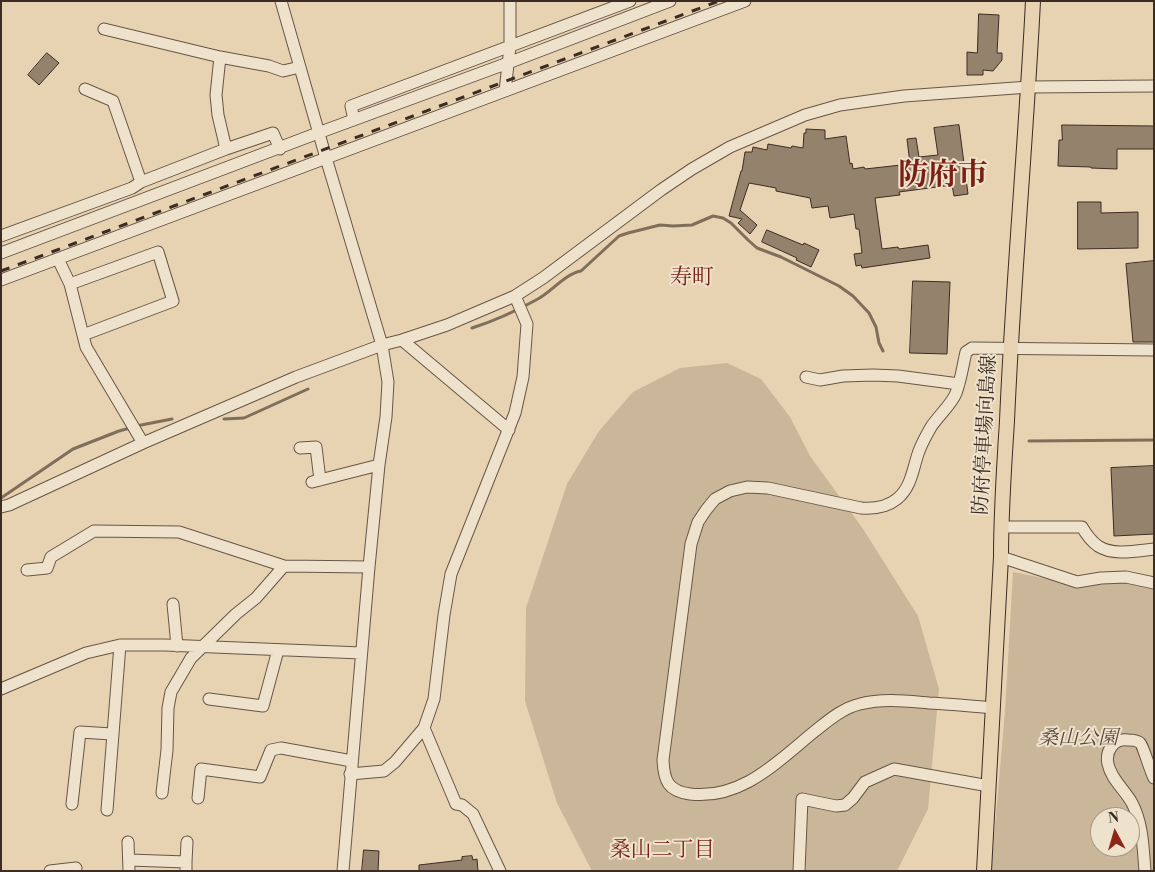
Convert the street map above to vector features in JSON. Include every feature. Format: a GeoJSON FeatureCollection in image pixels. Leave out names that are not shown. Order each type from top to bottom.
{"type":"FeatureCollection","features":[{"type":"Feature","properties":{"kind":"main road","name":"防府停車場向島線"},"geometry":{"type":"LineString","coordinates":[[984,871],[1010,348],[1033,1]]}},
{"type":"Feature","properties":{"kind":"street"},"geometry":{"type":"LineString","coordinates":[[281,1],[318,133],[382,345],[388,382],[361,653],[343,871]]}},
{"type":"Feature","properties":{"kind":"street"},"geometry":{"type":"LineString","coordinates":[[505,91],[510,47],[510,1]]}},
{"type":"Feature","properties":{"kind":"street"},"geometry":{"type":"LineString","coordinates":[[354,120],[351,106],[630,1]]}},
{"type":"Feature","properties":{"kind":"street"},"geometry":{"type":"LineString","coordinates":[[1,254],[670,1]]}},
{"type":"Feature","properties":{"kind":"street"},"geometry":{"type":"LineString","coordinates":[[1,280],[505,91],[727,4],[744,1]]}},
{"type":"Feature","properties":{"kind":"street"},"geometry":{"type":"LineString","coordinates":[[104,29],[220,57],[269,66],[283,71],[300,67]]}},
{"type":"Feature","properties":{"kind":"street"},"geometry":{"type":"LineString","coordinates":[[220,57],[216,95],[218,115],[226,149]]}},
{"type":"Feature","properties":{"kind":"street"},"geometry":{"type":"LineString","coordinates":[[1,507],[142,443],[296,377],[382,345],[446,325],[515,296],[543,278],[692,169],[730,147],[805,115],[840,105],[904,96],[1028,87],[1154,86]]}},
{"type":"Feature","properties":{"kind":"street"},"geometry":{"type":"LineString","coordinates":[[85,89],[114,101],[141,182]]}},
{"type":"Feature","properties":{"kind":"street"},"geometry":{"type":"LineString","coordinates":[[1,236],[132,188],[141,182],[226,149],[273,133],[280,149]]}},
{"type":"Feature","properties":{"kind":"street"},"geometry":{"type":"LineString","coordinates":[[70,284],[158,252],[173,301],[82,335]]}},
{"type":"Feature","properties":{"kind":"street"},"geometry":{"type":"LineString","coordinates":[[58,259],[70,284],[86,347],[142,443]]}},
{"type":"Feature","properties":{"kind":"street"},"geometry":{"type":"LineString","coordinates":[[350,774],[384,771],[395,762],[424,728],[434,699],[451,574],[509,430],[523,377],[527,324],[515,296]]}},
{"type":"Feature","properties":{"kind":"street"},"geometry":{"type":"LineString","coordinates":[[402,340],[509,430]]}},
{"type":"Feature","properties":{"kind":"street"},"geometry":{"type":"LineString","coordinates":[[993,708],[880,700],[860,704],[843,710],[762,774],[742,786],[726,792],[712,794],[696,795],[681,793],[670,786],[664,775],[663,760],[692,544],[698,522],[715,499],[730,491],[747,486],[768,488],[861,508],[874,508],[886,505],[897,499],[906,489],[912,476],[919,450],[931,427],[955,395],[966,352],[972,348],[1154,350]]}},
{"type":"Feature","properties":{"kind":"street"},"geometry":{"type":"LineString","coordinates":[[806,377],[820,380],[843,376],[898,376],[959,384]]}},
{"type":"Feature","properties":{"kind":"street"},"geometry":{"type":"LineString","coordinates":[[300,448],[316,447],[316,481],[379,465]]}},
{"type":"Feature","properties":{"kind":"street"},"geometry":{"type":"LineString","coordinates":[[1001,527],[1082,527],[1088,537],[1098,546],[1115,552],[1154,549]]}},
{"type":"Feature","properties":{"kind":"street"},"geometry":{"type":"LineString","coordinates":[[27,570],[47,568],[52,557],[94,531],[179,532],[284,566],[369,567]]}},
{"type":"Feature","properties":{"kind":"street"},"geometry":{"type":"LineString","coordinates":[[1001,557],[1077,582],[1126,577],[1154,583]]}},
{"type":"Feature","properties":{"kind":"street"},"geometry":{"type":"LineString","coordinates":[[162,793],[167,750],[168,708],[171,692],[191,658],[236,614],[256,598],[284,566]]}},
{"type":"Feature","properties":{"kind":"street"},"geometry":{"type":"LineString","coordinates":[[173,604],[177,646]]}},
{"type":"Feature","properties":{"kind":"street"},"geometry":{"type":"LineString","coordinates":[[1,689],[86,653],[120,645],[361,653]]}},
{"type":"Feature","properties":{"kind":"street"},"geometry":{"type":"LineString","coordinates":[[106,810],[120,645]]}},
{"type":"Feature","properties":{"kind":"street"},"geometry":{"type":"LineString","coordinates":[[209,699],[263,706],[278,650]]}},
{"type":"Feature","properties":{"kind":"street"},"geometry":{"type":"LineString","coordinates":[[424,728],[456,804],[462,805],[473,814],[500,871]]}},
{"type":"Feature","properties":{"kind":"street"},"geometry":{"type":"LineString","coordinates":[[72,804],[80,732],[112,734]]}},
{"type":"Feature","properties":{"kind":"street"},"geometry":{"type":"LineString","coordinates":[[1145,871],[1143,836],[1139,821],[1131,801],[1109,769],[1107,756],[1109,748],[1116,742],[1124,739],[1140,743],[1154,778]]}},
{"type":"Feature","properties":{"kind":"street"},"geometry":{"type":"LineString","coordinates":[[198,798],[201,769],[260,777],[271,750],[281,748],[352,761]]}},
{"type":"Feature","properties":{"kind":"street"},"geometry":{"type":"LineString","coordinates":[[799,871],[802,799],[836,806],[845,805],[865,782],[894,769],[989,786]]}},
{"type":"Feature","properties":{"kind":"street"},"geometry":{"type":"LineString","coordinates":[[128,842],[129,865],[186,866],[187,842]]}},
{"type":"Feature","properties":{"kind":"street"},"geometry":{"type":"LineString","coordinates":[[50,871],[76,868]]}},
{"type":"Feature","properties":{"kind":"green space"},"geometry":{"type":"Polygon","coordinates":[[[727,363],[761,379],[790,417],[810,456],[863,529],[918,616],[939,689],[928,809],[897,871],[592,871],[557,803],[525,701],[526,608],[567,484],[599,431],[633,392],[680,368],[727,363]]]}},
{"type":"Feature","properties":{"kind":"green space","name":"桑山公園"},"geometry":{"type":"Polygon","coordinates":[[[1013,572],[1084,586],[1132,581],[1154,587],[1154,871],[991,871],[1005,712],[1013,572]]]}},
{"type":"Feature","properties":{"kind":"building"},"geometry":{"type":"Polygon","coordinates":[[[979,14],[999,15],[997,53],[1002,53],[1002,60],[993,71],[983,70],[983,75],[967,75],[967,52],[977,53],[979,14]]]}},
{"type":"Feature","properties":{"kind":"building"},"geometry":{"type":"Polygon","coordinates":[[[47,53],[59,63],[39,85],[28,75],[47,53]]]}},
{"type":"Feature","properties":{"kind":"building"},"geometry":{"type":"Polygon","coordinates":[[[959,125],[968,194],[954,196],[952,185],[899,192],[900,195],[875,198],[882,249],[928,245],[930,258],[862,268],[861,265],[856,266],[854,254],[862,253],[859,229],[856,229],[854,214],[830,218],[828,206],[812,208],[810,198],[776,191],[776,188],[749,183],[740,210],[757,225],[750,234],[738,223],[742,219],[729,216],[742,171],[745,152],[752,152],[753,147],[767,150],[768,144],[803,148],[806,129],[825,130],[825,139],[846,136],[850,164],[852,163],[853,169],[864,167],[865,169],[910,164],[907,139],[916,138],[919,157],[938,155],[934,128],[959,125]]]}},
{"type":"Feature","properties":{"kind":"building"},"geometry":{"type":"Polygon","coordinates":[[[1062,125],[1154,126],[1154,149],[1117,149],[1117,169],[1058,166],[1059,140],[1062,140],[1062,125]]]}},
{"type":"Feature","properties":{"kind":"building"},"geometry":{"type":"Polygon","coordinates":[[[1078,202],[1101,202],[1101,213],[1138,212],[1138,248],[1078,249],[1078,202]]]}},
{"type":"Feature","properties":{"kind":"building"},"geometry":{"type":"Polygon","coordinates":[[[767,230],[819,250],[811,267],[796,260],[797,258],[762,242],[767,230]]]}},
{"type":"Feature","properties":{"kind":"building"},"geometry":{"type":"Polygon","coordinates":[[[1154,261],[1154,342],[1133,342],[1126,264],[1154,261]]]}},
{"type":"Feature","properties":{"kind":"building"},"geometry":{"type":"Polygon","coordinates":[[[913,281],[950,282],[947,354],[910,353],[913,281]]]}},
{"type":"Feature","properties":{"kind":"building"},"geometry":{"type":"Polygon","coordinates":[[[1154,466],[1154,534],[1114,536],[1111,468],[1154,466]]]}},
{"type":"Feature","properties":{"kind":"building"},"geometry":{"type":"Polygon","coordinates":[[[364,850],[379,851],[378,871],[362,871],[364,850]]]}},
{"type":"Feature","properties":{"kind":"building"},"geometry":{"type":"Polygon","coordinates":[[[472,856],[473,860],[477,859],[478,871],[419,871],[419,865],[462,860],[462,857],[472,856]]]}},
{"type":"Feature","properties":{"kind":"waterway"},"geometry":{"type":"LineString","coordinates":[[472,328],[505,316],[542,297],[564,279],[581,271],[619,236],[660,225],[692,225],[713,216],[723,218],[731,223],[757,248],[781,257],[839,286],[853,296],[869,313],[876,327],[879,343],[883,351]]}},
{"type":"Feature","properties":{"kind":"waterway"},"geometry":{"type":"LineString","coordinates":[[224,419],[244,418],[308,389]]}},
{"type":"Feature","properties":{"kind":"waterway"},"geometry":{"type":"LineString","coordinates":[[136,426],[172,419]]}},
{"type":"Feature","properties":{"kind":"waterway"},"geometry":{"type":"LineString","coordinates":[[1,498],[73,449],[130,428]]}},
{"type":"Feature","properties":{"kind":"waterway"},"geometry":{"type":"LineString","coordinates":[[1029,441],[1154,440]]}},
{"type":"Feature","properties":{"kind":"railway"},"geometry":{"type":"LineString","coordinates":[[1,271],[719,1]]}},
{"type":"Feature","properties":{"kind":"district","name":"防府市"},"geometry":{"type":"Point","coordinates":[943,177]}},
{"type":"Feature","properties":{"kind":"district","name":"寿町"},"geometry":{"type":"Point","coordinates":[692,279]}},
{"type":"Feature","properties":{"kind":"district","name":"桑山二丁目"},"geometry":{"type":"Point","coordinates":[662,851]}}]}
